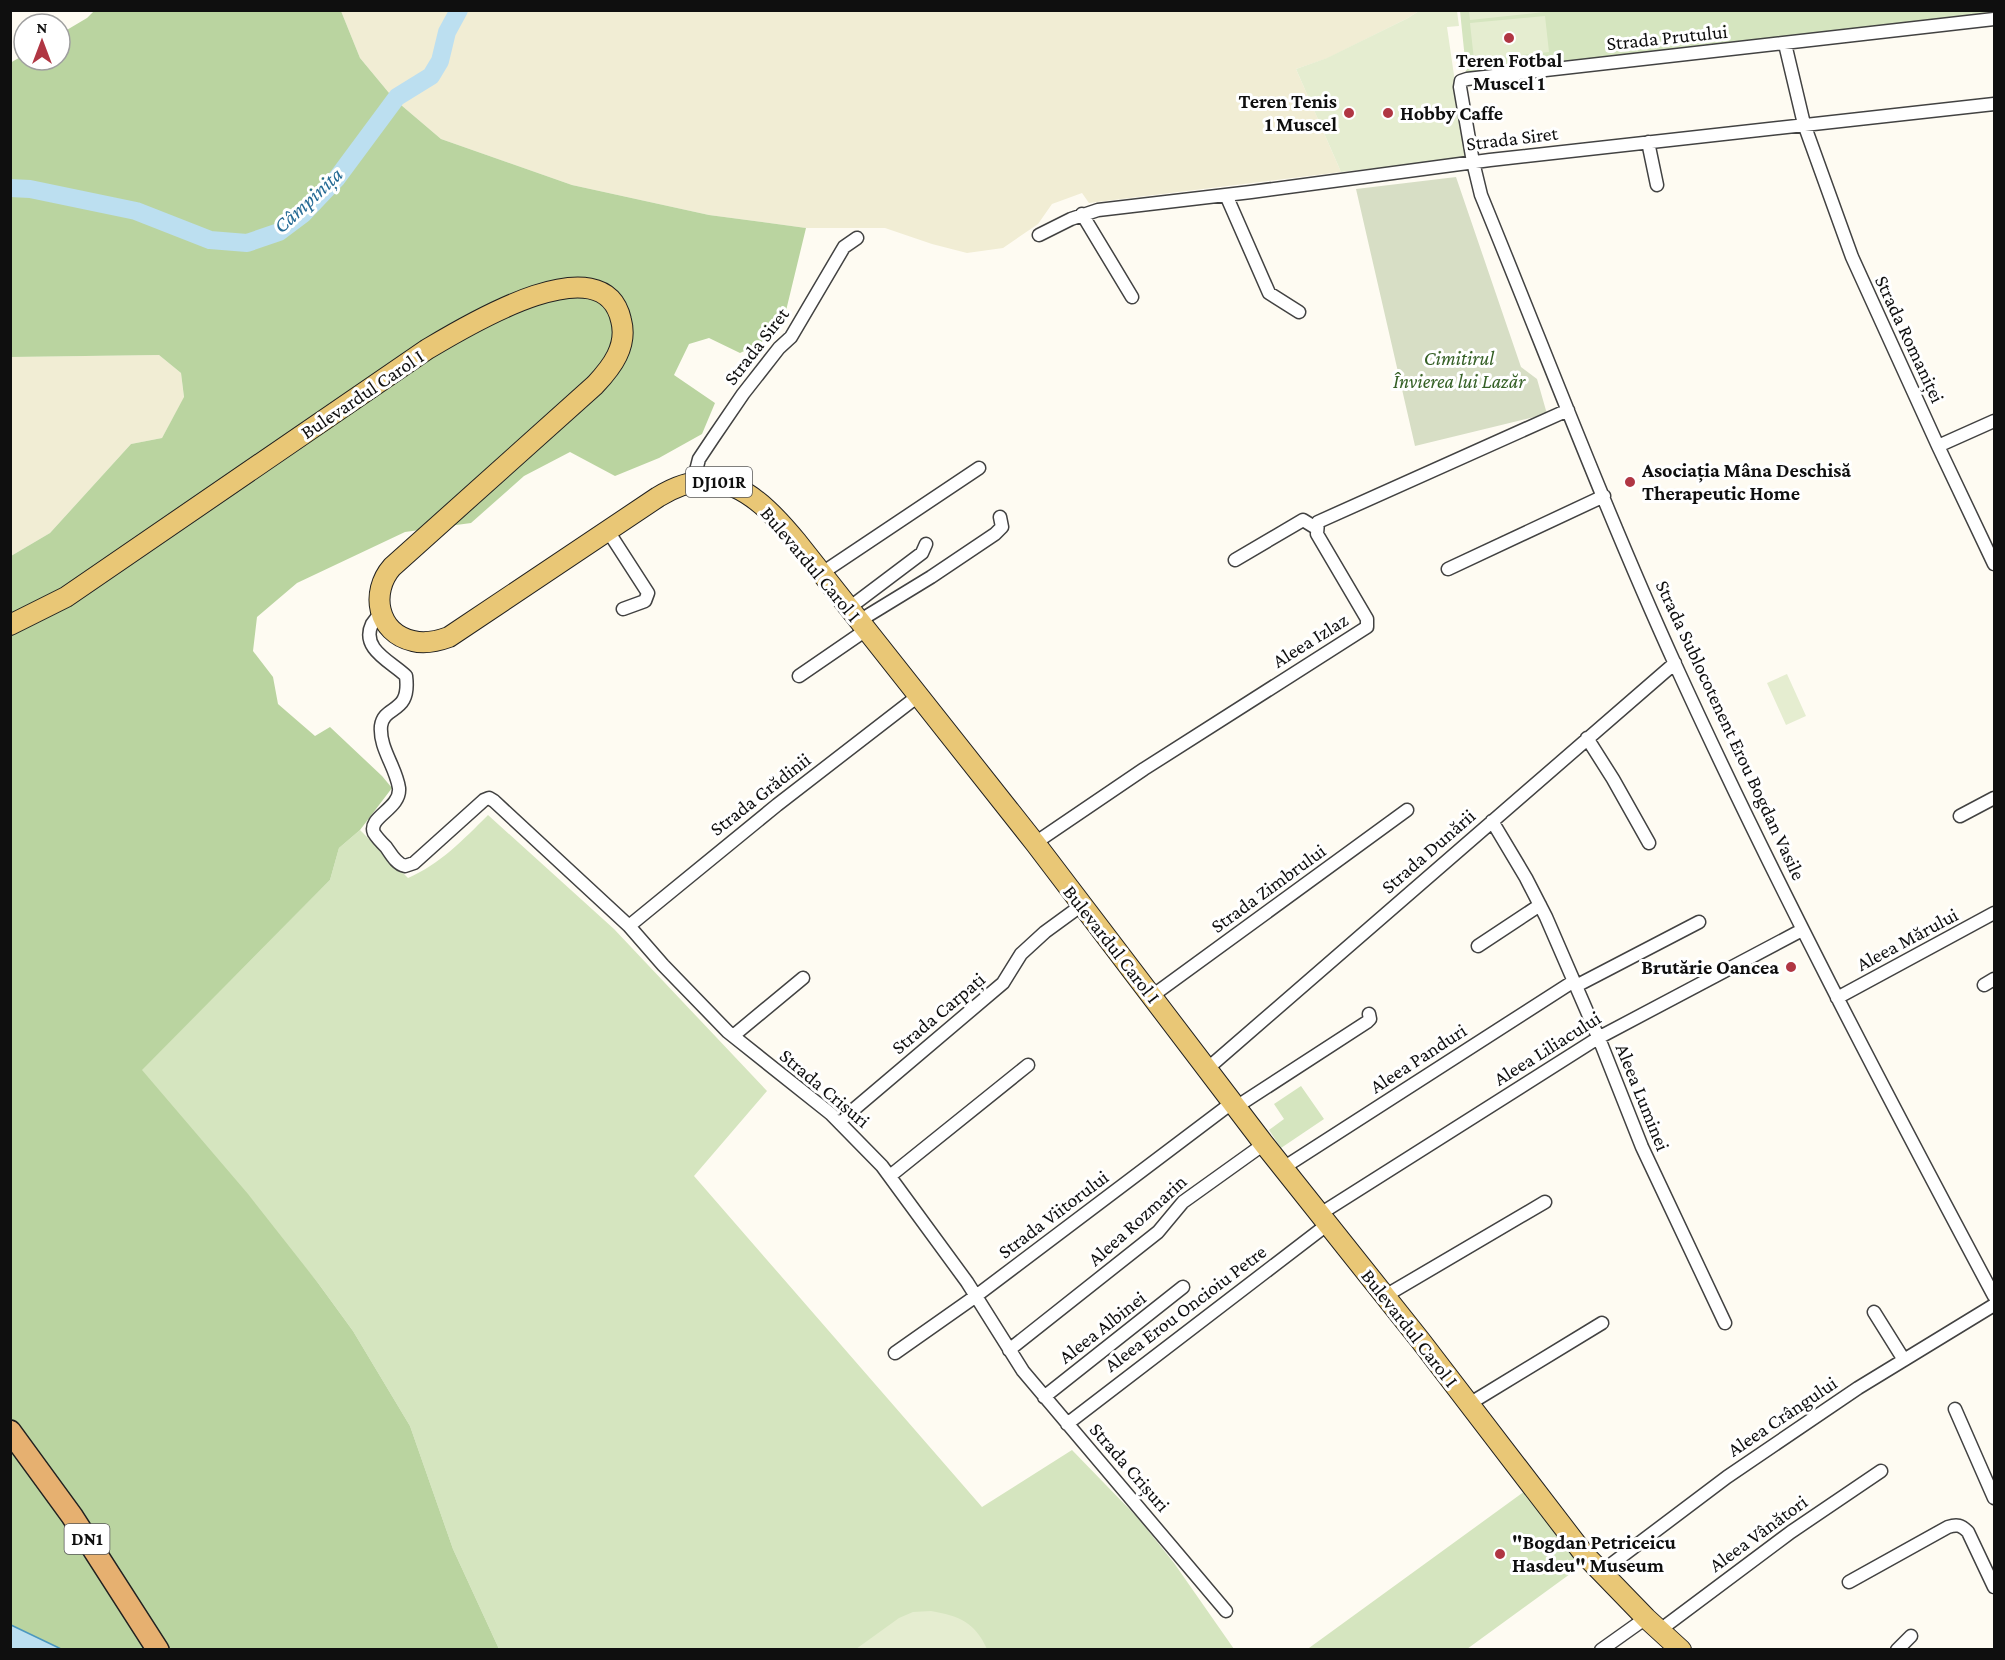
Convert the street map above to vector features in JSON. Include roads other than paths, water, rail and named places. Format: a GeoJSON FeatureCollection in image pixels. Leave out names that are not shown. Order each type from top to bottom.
{"type":"FeatureCollection","features":[{"type":"Feature","properties":{"kind":"highway","name":"DN1"},"geometry":{"type":"LineString","coordinates":[[10,1431],[72,1516],[158,1650]]}},
{"type":"Feature","properties":{"kind":"highway","name":"DN1"},"geometry":{"type":"LineString","coordinates":[[10,1451],[62,1523],[143,1650]]}},
{"type":"Feature","properties":{"kind":"main road","name":"Bulevardul Carol I"},"geometry":{"type":"LineString","coordinates":[[10,625],[66,597],[416,357],[454,334],[524,301],[560,288],[587,287],[608,297],[620,314],[622,333],[619,351],[607,373],[392,567],[380,585],[379,604],[381,612],[394,632],[402,638],[423,642],[436,642],[449,637],[670,490],[693,482],[715,481],[725,483],[756,498],[781,522],[1035,843],[1264,1144],[1553,1514],[1601,1572],[1681,1650]]}},
{"type":"Feature","properties":{"kind":"street","name":"Strada Prutului"},"geometry":{"type":"LineString","coordinates":[[1473,162],[1460,87],[1461,81],[1467,79],[1995,19]]}},
{"type":"Feature","properties":{"kind":"street","name":"Strada Romaniței"},"geometry":{"type":"LineString","coordinates":[[1785,44],[1804,124],[1852,257],[1938,446],[1995,564]]}},
{"type":"Feature","properties":{"kind":"street","name":"Strada Siret"},"geometry":{"type":"LineString","coordinates":[[1039,234],[1082,214],[1098,210],[1473,162],[1995,104]]}},
{"type":"Feature","properties":{"kind":"street"},"geometry":{"type":"LineString","coordinates":[[1648,142],[1656,185]]}},
{"type":"Feature","properties":{"kind":"street","name":"Strada Sublocotenent Erou Bogdan Vasile"},"geometry":{"type":"LineString","coordinates":[[1473,162],[1481,195],[1568,410],[1675,663],[1802,930],[1995,1296]]}},
{"type":"Feature","properties":{"kind":"street"},"geometry":{"type":"LineString","coordinates":[[1226,195],[1269,293],[1299,312]]}},
{"type":"Feature","properties":{"kind":"street"},"geometry":{"type":"LineString","coordinates":[[1082,214],[1132,297]]}},
{"type":"Feature","properties":{"kind":"street","name":"Strada Siret"},"geometry":{"type":"LineString","coordinates":[[693,482],[699,459],[713,438],[743,394],[779,348],[791,337],[844,247],[857,238]]}},
{"type":"Feature","properties":{"kind":"street"},"geometry":{"type":"LineString","coordinates":[[1235,560],[1304,520],[1316,528],[1318,522],[1323,518],[1568,410]]}},
{"type":"Feature","properties":{"kind":"street"},"geometry":{"type":"LineString","coordinates":[[1938,446],[1995,421]]}},
{"type":"Feature","properties":{"kind":"street"},"geometry":{"type":"LineString","coordinates":[[822,573],[979,468]]}},
{"type":"Feature","properties":{"kind":"street"},"geometry":{"type":"LineString","coordinates":[[1448,569],[1604,496]]}},
{"type":"Feature","properties":{"kind":"street"},"geometry":{"type":"LineString","coordinates":[[858,620],[931,577],[995,534],[1002,527],[1000,517]]}},
{"type":"Feature","properties":{"kind":"street","name":"Aleea Izlaz"},"geometry":{"type":"LineString","coordinates":[[1035,843],[1144,769],[1367,627],[1367,619],[1320,541],[1316,528]]}},
{"type":"Feature","properties":{"kind":"street"},"geometry":{"type":"LineString","coordinates":[[608,531],[648,593],[645,601],[623,609]]}},
{"type":"Feature","properties":{"kind":"street"},"geometry":{"type":"LineString","coordinates":[[799,676],[858,620],[922,553],[926,544]]}},
{"type":"Feature","properties":{"kind":"street","name":"Strada Crișuri"},"geometry":{"type":"LineString","coordinates":[[381,612],[369,636],[371,645],[377,653],[406,676],[407,685],[405,700],[381,723],[381,736],[399,787],[399,798],[374,822],[373,828],[376,836],[401,865],[405,866],[414,863],[484,800],[491,799],[629,926],[663,965],[733,1036],[839,1122],[882,1166],[976,1296],[1009,1350],[1044,1397],[1226,1611]]}},
{"type":"Feature","properties":{"kind":"street","name":"Strada Dunării"},"geometry":{"type":"LineString","coordinates":[[1207,1069],[1675,663]]}},
{"type":"Feature","properties":{"kind":"street","name":"Strada Grădinii"},"geometry":{"type":"LineString","coordinates":[[629,926],[777,805],[918,696]]}},
{"type":"Feature","properties":{"kind":"street"},"geometry":{"type":"LineString","coordinates":[[1587,738],[1649,843]]}},
{"type":"Feature","properties":{"kind":"street"},"geometry":{"type":"LineString","coordinates":[[1960,816],[1995,798]]}},
{"type":"Feature","properties":{"kind":"street","name":"Strada Zimbrului"},"geometry":{"type":"LineString","coordinates":[[1152,996],[1407,810]]}},
{"type":"Feature","properties":{"kind":"street","name":"Aleea Luminei"},"geometry":{"type":"LineString","coordinates":[[1492,821],[1540,905],[1575,983],[1642,1147],[1725,1323]]}},
{"type":"Feature","properties":{"kind":"street","name":"Strada Carpați"},"geometry":{"type":"LineString","coordinates":[[839,1122],[1003,983],[1020,954],[1082,905]]}},
{"type":"Feature","properties":{"kind":"street"},"geometry":{"type":"LineString","coordinates":[[1478,946],[1540,905]]}},
{"type":"Feature","properties":{"kind":"street","name":"Aleea Mărului"},"geometry":{"type":"LineString","coordinates":[[1837,998],[1995,914]]}},
{"type":"Feature","properties":{"kind":"street","name":"Aleea Panduri"},"geometry":{"type":"LineString","coordinates":[[1283,1168],[1575,983],[1699,922]]}},
{"type":"Feature","properties":{"kind":"street","name":"Aleea Liliacului"},"geometry":{"type":"LineString","coordinates":[[1324,1219],[1598,1038],[1802,930]]}},
{"type":"Feature","properties":{"kind":"street"},"geometry":{"type":"LineString","coordinates":[[733,1036],[803,978]]}},
{"type":"Feature","properties":{"kind":"street","name":"Strada Viitorului"},"geometry":{"type":"LineString","coordinates":[[895,1353],[976,1296],[1234,1105],[1366,1022],[1370,1019],[1369,1014]]}},
{"type":"Feature","properties":{"kind":"street"},"geometry":{"type":"LineString","coordinates":[[890,1176],[1028,1065]]}},
{"type":"Feature","properties":{"kind":"street","name":"Aleea Rozmarin"},"geometry":{"type":"LineString","coordinates":[[1009,1350],[1158,1232],[1177,1207],[1190,1196],[1264,1144]]}},
{"type":"Feature","properties":{"kind":"street"},"geometry":{"type":"LineString","coordinates":[[1385,1296],[1545,1202]]}},
{"type":"Feature","properties":{"kind":"street","name":"Aleea Erou Oncioiu Petre"},"geometry":{"type":"LineString","coordinates":[[1067,1424],[1324,1219]]}},
{"type":"Feature","properties":{"kind":"street","name":"Aleea Albinei"},"geometry":{"type":"LineString","coordinates":[[1044,1397],[1183,1287]]}},
{"type":"Feature","properties":{"kind":"street","name":"Aleea Crângului"},"geometry":{"type":"LineString","coordinates":[[1601,1572],[1727,1476],[1858,1388],[1995,1305]]}},
{"type":"Feature","properties":{"kind":"street"},"geometry":{"type":"LineString","coordinates":[[1874,1312],[1904,1360]]}},
{"type":"Feature","properties":{"kind":"street"},"geometry":{"type":"LineString","coordinates":[[1469,1404],[1602,1323]]}},
{"type":"Feature","properties":{"kind":"street"},"geometry":{"type":"LineString","coordinates":[[1955,1409],[1995,1498]]}},
{"type":"Feature","properties":{"kind":"street","name":"Aleea Vânători"},"geometry":{"type":"LineString","coordinates":[[1601,1650],[1653,1624],[1881,1471]]}},
{"type":"Feature","properties":{"kind":"street"},"geometry":{"type":"LineString","coordinates":[[1849,1582],[1956,1524],[1968,1532],[1995,1587]]}},
{"type":"Feature","properties":{"kind":"street"},"geometry":{"type":"LineString","coordinates":[[1897,1650],[1911,1636]]}},
{"type":"Feature","properties":{"kind":"water"},"geometry":{"type":"Polygon","coordinates":[[[11,1625],[57,1647],[61,1649],[11,1649],[11,1625]]]}},
{"type":"Feature","properties":{"kind":"waterway","name":"Câmpinița"},"geometry":{"type":"LineString","coordinates":[[10,188],[30,189],[136,211],[210,240],[247,243],[279,232],[303,214],[337,178],[397,97],[431,76],[440,61],[447,32],[459,10]]}},
{"type":"Feature","properties":{"kind":"place","name":"Teren Fotbal Muscel 1"},"geometry":{"type":"Point","coordinates":[1509,38]}},
{"type":"Feature","properties":{"kind":"place","name":"Teren Tenis 1 Muscel"},"geometry":{"type":"Point","coordinates":[1349,113]}},
{"type":"Feature","properties":{"kind":"place","name":"Hobby Caffe"},"geometry":{"type":"Point","coordinates":[1388,113]}},
{"type":"Feature","properties":{"kind":"place","name":"Asociația Mâna Deschisă Therapeutic Home"},"geometry":{"type":"Point","coordinates":[1630,482]}},
{"type":"Feature","properties":{"kind":"place","name":"Brutărie Oancea"},"geometry":{"type":"Point","coordinates":[1791,967]}},
{"type":"Feature","properties":{"kind":"place","name":"\"Bogdan Petriceicu Hasdeu\" Museum"},"geometry":{"type":"Point","coordinates":[1500,1554]}},
{"type":"Feature","properties":{"kind":"park label","name":"Cimitirul Învierea lui Lazăr"},"geometry":{"type":"Point","coordinates":[1459,370]}}]}
